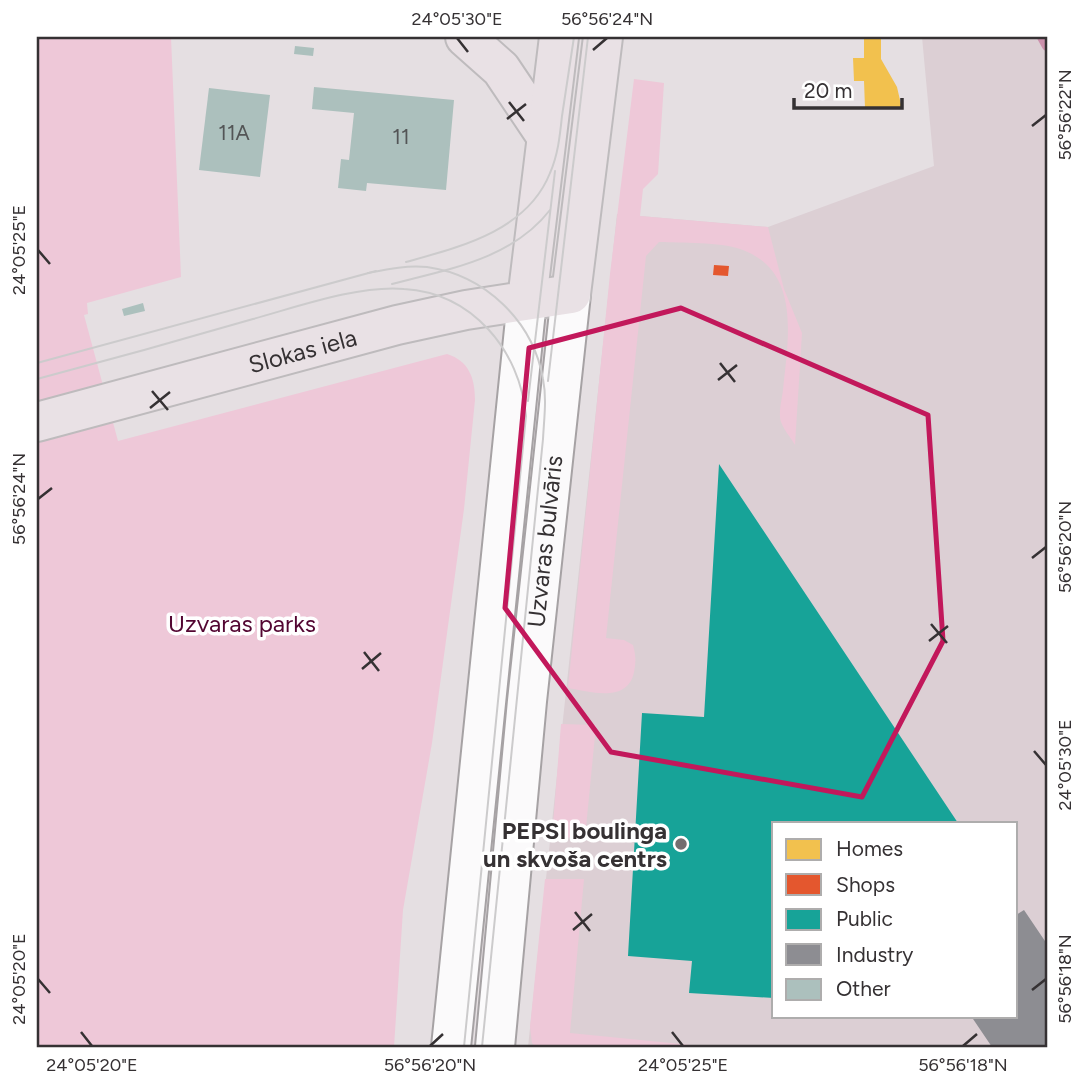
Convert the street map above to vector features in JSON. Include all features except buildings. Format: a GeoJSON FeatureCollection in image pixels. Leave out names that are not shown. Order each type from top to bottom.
{"type":"FeatureCollection","features":[{"type":"Feature","properties":{"kind":"main road"},"geometry":{"type":"LineString","coordinates":[[465,37],[501,69],[546,136]]}},
{"type":"Feature","properties":{"kind":"main road","name":"Uzvaras bulvāris"},"geometry":{"type":"LineString","coordinates":[[527,300],[559,37]]}},
{"type":"Feature","properties":{"kind":"main road","name":"Uzvaras bulvāris"},"geometry":{"type":"LineString","coordinates":[[571,294],[603,37]]}},
{"type":"Feature","properties":{"kind":"main road","name":"Slokas iela"},"geometry":{"type":"LineString","coordinates":[[37,422],[397,325],[466,310],[571,294]]}},
{"type":"Feature","properties":{"kind":"street","name":"Uzvaras bulvāris"},"geometry":{"type":"LineString","coordinates":[[495,1047],[527,701],[571,294]]}},
{"type":"Feature","properties":{"kind":"street","name":"Uzvaras bulvāris"},"geometry":{"type":"LineString","coordinates":[[452,1047],[527,300]]}},
{"type":"Feature","properties":{"kind":"highlighted area"},"geometry":{"type":"Polygon","coordinates":[[[681,308],[928,415],[943,641],[862,797],[611,752],[505,608],[529,348],[681,308]]]}},
{"type":"Feature","properties":{"kind":"shaded area"},"geometry":{"type":"Polygon","coordinates":[[[922,37],[1047,37],[1047,1047],[528,1047],[617,214],[768,227],[934,166],[922,37]]]}},
{"type":"Feature","properties":{"kind":"green space","name":"Uzvaras parks"},"geometry":{"type":"Polygon","coordinates":[[[37,37],[171,37],[181,277],[87,303],[88,314],[84,315],[118,441],[447,354],[461,361],[472,378],[475,400],[464,509],[432,743],[403,910],[394,1047],[37,1047],[37,37]]]}},
{"type":"Feature","properties":{"kind":"green space"},"geometry":{"type":"Polygon","coordinates":[[[634,79],[664,83],[658,174],[643,189],[640,216],[768,227],[784,289],[802,333],[795,445],[780,418],[788,329],[787,308],[774,273],[760,259],[740,249],[722,245],[659,242],[646,256],[606,638],[624,640],[633,645],[635,665],[630,682],[624,688],[617,692],[597,693],[568,688],[610,274],[634,79]]]}},
{"type":"Feature","properties":{"kind":"green space"},"geometry":{"type":"Polygon","coordinates":[[[561,724],[596,725],[585,838],[552,837],[561,724]]]}},
{"type":"Feature","properties":{"kind":"green space"},"geometry":{"type":"Polygon","coordinates":[[[545,879],[584,879],[570,1033],[711,1047],[536,1047],[532,1043],[530,1027],[545,879]]]}},
{"type":"Feature","properties":{"kind":"waterway"},"geometry":{"type":"LineString","coordinates":[[1042,37],[1047,46]]}},
{"type":"Feature","properties":{"kind":"tram line"},"geometry":{"type":"LineString","coordinates":[[406,262],[490,234],[509,223],[539,193],[557,152],[574,37]]}},
{"type":"Feature","properties":{"kind":"tram line"},"geometry":{"type":"LineString","coordinates":[[548,381],[588,37]]}},
{"type":"Feature","properties":{"kind":"tram line"},"geometry":{"type":"LineString","coordinates":[[528,401],[555,171]]}},
{"type":"Feature","properties":{"kind":"tram line"},"geometry":{"type":"LineString","coordinates":[[392,284],[457,267],[498,251],[535,227],[550,210]]}},
{"type":"Feature","properties":{"kind":"tram line"},"geometry":{"type":"LineString","coordinates":[[368,273],[405,267],[427,267],[448,272],[487,291],[503,304],[529,338],[543,379],[543,439],[482,1047]]}},
{"type":"Feature","properties":{"kind":"tram line"},"geometry":{"type":"LineString","coordinates":[[37,363],[376,271]]}},
{"type":"Feature","properties":{"kind":"tram line"},"geometry":{"type":"LineString","coordinates":[[37,379],[328,298],[367,290],[404,289],[429,293],[451,301],[488,329],[503,348],[522,392],[526,416],[464,1047]]}},
{"type":"Feature","properties":{"kind":"place","name":"PEPSI boulinga un skvoša centrs"},"geometry":{"type":"Point","coordinates":[681,844]}}]}
